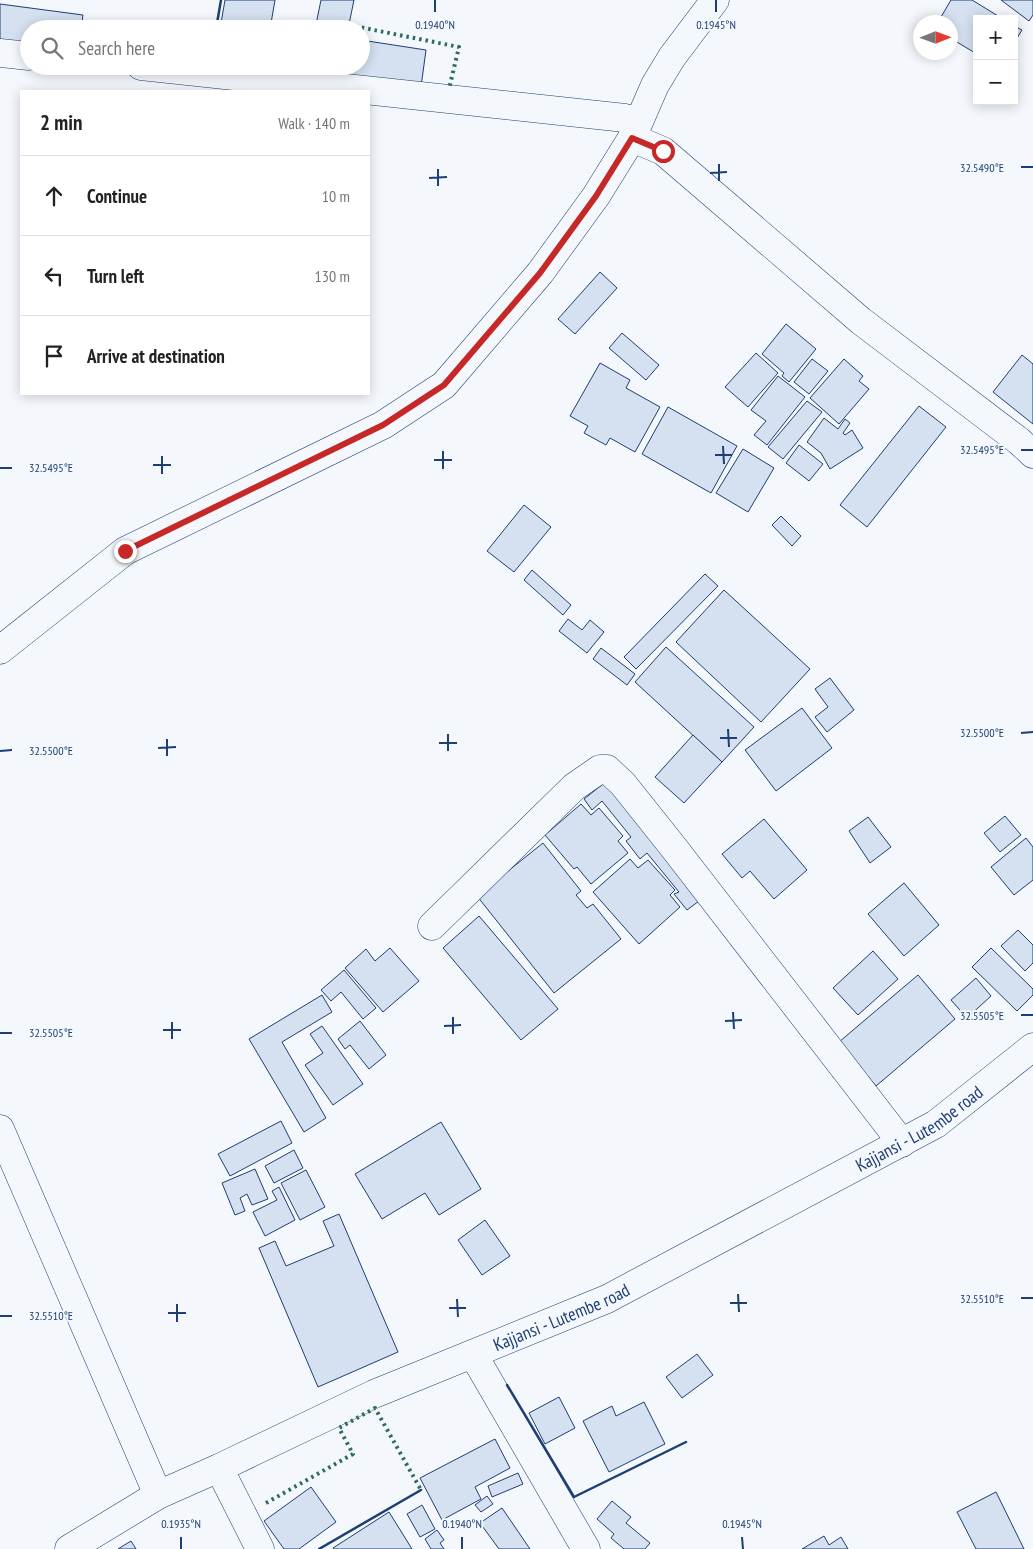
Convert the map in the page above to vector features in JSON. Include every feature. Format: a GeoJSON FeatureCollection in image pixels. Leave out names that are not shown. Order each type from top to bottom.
{"type":"FeatureCollection","features":[{"type":"Feature","properties":{"kind":"street"},"geometry":{"type":"LineString","coordinates":[[0,650],[125,551],[383,425],[444,385],[540,273],[596,196],[635,130],[672,57],[715,0]]}},
{"type":"Feature","properties":{"kind":"street"},"geometry":{"type":"LineString","coordinates":[[0,54],[20,55]]}},
{"type":"Feature","properties":{"kind":"street"},"geometry":{"type":"LineString","coordinates":[[225,75],[364,90]]}},
{"type":"Feature","properties":{"kind":"street"},"geometry":{"type":"LineString","coordinates":[[370,91],[625,118],[635,130],[663,151],[861,321],[1019,441],[1033,454]]}},
{"type":"Feature","properties":{"kind":"street"},"geometry":{"type":"LineString","coordinates":[[432,926],[574,787],[600,769],[607,769],[623,784],[674,848],[902,1143]]}},
{"type":"Feature","properties":{"kind":"street","name":"Kajjansi - Lutembe road"},"geometry":{"type":"LineString","coordinates":[[68,1549],[158,1495],[374,1394],[608,1299],[936,1124],[1033,1047]]}},
{"type":"Feature","properties":{"kind":"street"},"geometry":{"type":"LineString","coordinates":[[0,1129],[158,1495]]}},
{"type":"Feature","properties":{"kind":"street"},"geometry":{"type":"LineString","coordinates":[[473,1354],[586,1549]]}},
{"type":"Feature","properties":{"kind":"street"},"geometry":{"type":"LineString","coordinates":[[219,1468],[260,1549]]}},
{"type":"Feature","properties":{"kind":"building"},"geometry":{"type":"Polygon","coordinates":[[[225,0],[275,0],[272,20],[222,20],[225,0]]]}},
{"type":"Feature","properties":{"kind":"building"},"geometry":{"type":"Polygon","coordinates":[[[321,0],[354,0],[350,20],[317,20],[321,0]]]}},
{"type":"Feature","properties":{"kind":"building"},"geometry":{"type":"Polygon","coordinates":[[[951,0],[972,0],[996,15],[973,15],[973,52],[958,43],[958,15],[942,15],[951,0]]]}},
{"type":"Feature","properties":{"kind":"building"},"geometry":{"type":"Polygon","coordinates":[[[1001,0],[1033,0],[1033,15],[1029,21],[1001,0]]]}},
{"type":"Feature","properties":{"kind":"building"},"geometry":{"type":"Polygon","coordinates":[[[0,4],[83,15],[82,20],[20,20],[20,52],[0,49],[0,4]]]}},
{"type":"Feature","properties":{"kind":"building"},"geometry":{"type":"Polygon","coordinates":[[[1018,28],[1022,30],[1018,36],[1018,28]]]}},
{"type":"Feature","properties":{"kind":"building"},"geometry":{"type":"Polygon","coordinates":[[[370,41],[426,50],[420,94],[340,82],[341,75],[370,75],[370,41]]]}},
{"type":"Feature","properties":{"kind":"building"},"geometry":{"type":"Polygon","coordinates":[[[600,272],[617,288],[575,334],[558,319],[600,272]]]}},
{"type":"Feature","properties":{"kind":"building"},"geometry":{"type":"Polygon","coordinates":[[[786,324],[816,349],[789,382],[782,376],[784,373],[762,354],[786,324]]]}},
{"type":"Feature","properties":{"kind":"building"},"geometry":{"type":"Polygon","coordinates":[[[622,333],[659,365],[646,380],[609,348],[622,333]]]}},
{"type":"Feature","properties":{"kind":"building"},"geometry":{"type":"Polygon","coordinates":[[[756,353],[778,373],[748,407],[725,387],[756,353]]]}},
{"type":"Feature","properties":{"kind":"building"},"geometry":{"type":"Polygon","coordinates":[[[1022,355],[1033,364],[1033,424],[993,392],[1022,355]]]}},
{"type":"Feature","properties":{"kind":"building"},"geometry":{"type":"Polygon","coordinates":[[[812,359],[828,371],[809,394],[794,382],[812,359]]]}},
{"type":"Feature","properties":{"kind":"building"},"geometry":{"type":"Polygon","coordinates":[[[844,359],[863,376],[859,381],[869,389],[839,424],[810,398],[844,359]]]}},
{"type":"Feature","properties":{"kind":"building"},"geometry":{"type":"Polygon","coordinates":[[[600,363],[630,380],[626,388],[660,407],[635,452],[610,438],[606,445],[584,433],[588,426],[570,416],[600,363]]]}},
{"type":"Feature","properties":{"kind":"building"},"geometry":{"type":"Polygon","coordinates":[[[778,376],[805,397],[767,445],[754,435],[766,421],[751,410],[778,376]]]}},
{"type":"Feature","properties":{"kind":"building"},"geometry":{"type":"Polygon","coordinates":[[[807,401],[822,412],[783,459],[768,447],[807,401]]]}},
{"type":"Feature","properties":{"kind":"building"},"geometry":{"type":"Polygon","coordinates":[[[919,406],[946,427],[867,527],[840,505],[919,406]]]}},
{"type":"Feature","properties":{"kind":"building"},"geometry":{"type":"Polygon","coordinates":[[[668,407],[737,446],[711,493],[642,454],[668,407]]]}},
{"type":"Feature","properties":{"kind":"building"},"geometry":{"type":"Polygon","coordinates":[[[824,418],[838,429],[845,419],[850,423],[843,433],[845,435],[852,430],[863,448],[830,469],[821,453],[807,442],[824,418]]]}},
{"type":"Feature","properties":{"kind":"building"},"geometry":{"type":"Polygon","coordinates":[[[799,445],[823,464],[809,481],[786,463],[799,445]]]}},
{"type":"Feature","properties":{"kind":"building"},"geometry":{"type":"Polygon","coordinates":[[[743,449],[774,468],[748,512],[716,493],[743,449]]]}},
{"type":"Feature","properties":{"kind":"building"},"geometry":{"type":"Polygon","coordinates":[[[524,505],[551,527],[514,572],[487,551],[524,505]]]}},
{"type":"Feature","properties":{"kind":"building"},"geometry":{"type":"Polygon","coordinates":[[[781,516],[801,536],[792,546],[772,525],[781,516]]]}},
{"type":"Feature","properties":{"kind":"building"},"geometry":{"type":"Polygon","coordinates":[[[532,570],[571,605],[563,615],[524,580],[532,570]]]}},
{"type":"Feature","properties":{"kind":"building"},"geometry":{"type":"Polygon","coordinates":[[[705,574],[718,586],[636,669],[624,657],[705,574]]]}},
{"type":"Feature","properties":{"kind":"building"},"geometry":{"type":"Polygon","coordinates":[[[724,590],[810,669],[761,722],[676,642],[724,590]]]}},
{"type":"Feature","properties":{"kind":"building"},"geometry":{"type":"Polygon","coordinates":[[[568,619],[582,630],[590,620],[604,632],[587,653],[559,631],[568,619]]]}},
{"type":"Feature","properties":{"kind":"building"},"geometry":{"type":"Polygon","coordinates":[[[666,647],[754,727],[722,762],[635,682],[666,647]]]}},
{"type":"Feature","properties":{"kind":"building"},"geometry":{"type":"Polygon","coordinates":[[[601,648],[635,674],[627,685],[593,659],[601,648]]]}},
{"type":"Feature","properties":{"kind":"building"},"geometry":{"type":"Polygon","coordinates":[[[830,678],[854,710],[827,732],[815,717],[828,707],[815,689],[830,678]]]}},
{"type":"Feature","properties":{"kind":"building"},"geometry":{"type":"Polygon","coordinates":[[[802,708],[832,748],[776,791],[745,750],[802,708]]]}},
{"type":"Feature","properties":{"kind":"building"},"geometry":{"type":"Polygon","coordinates":[[[693,735],[722,762],[684,803],[655,777],[693,735]]]}},
{"type":"Feature","properties":{"kind":"building"},"geometry":{"type":"Polygon","coordinates":[[[608,780],[703,898],[687,910],[674,894],[679,892],[647,853],[640,859],[626,841],[631,837],[602,801],[592,810],[584,799],[608,780]]]}},
{"type":"Feature","properties":{"kind":"building"},"geometry":{"type":"Polygon","coordinates":[[[581,804],[591,815],[599,808],[623,836],[618,841],[628,853],[591,884],[577,867],[574,869],[545,835],[581,804]]]}},
{"type":"Feature","properties":{"kind":"building"},"geometry":{"type":"Polygon","coordinates":[[[1005,816],[1021,835],[1000,852],[984,833],[1005,816]]]}},
{"type":"Feature","properties":{"kind":"building"},"geometry":{"type":"Polygon","coordinates":[[[868,817],[891,847],[870,863],[849,831],[868,817]]]}},
{"type":"Feature","properties":{"kind":"building"},"geometry":{"type":"Polygon","coordinates":[[[764,819],[807,870],[774,899],[750,871],[742,878],[722,854],[764,819]]]}},
{"type":"Feature","properties":{"kind":"building"},"geometry":{"type":"Polygon","coordinates":[[[1026,838],[1033,847],[1033,880],[1014,895],[991,867],[1026,838]]]}},
{"type":"Feature","properties":{"kind":"building"},"geometry":{"type":"Polygon","coordinates":[[[543,843],[581,891],[576,895],[587,908],[593,904],[621,939],[554,993],[477,896],[543,843]]]}},
{"type":"Feature","properties":{"kind":"building"},"geometry":{"type":"Polygon","coordinates":[[[630,859],[638,868],[648,860],[675,890],[670,895],[680,907],[639,944],[593,892],[630,859]]]}},
{"type":"Feature","properties":{"kind":"building"},"geometry":{"type":"Polygon","coordinates":[[[904,883],[939,925],[904,956],[868,914],[904,883]]]}},
{"type":"Feature","properties":{"kind":"building"},"geometry":{"type":"Polygon","coordinates":[[[479,916],[558,1009],[521,1040],[443,948],[479,916]]]}},
{"type":"Feature","properties":{"kind":"building"},"geometry":{"type":"Polygon","coordinates":[[[1018,930],[1033,945],[1033,963],[1025,971],[1001,946],[1018,930]]]}},
{"type":"Feature","properties":{"kind":"building"},"geometry":{"type":"Polygon","coordinates":[[[390,948],[419,981],[383,1012],[345,968],[366,949],[375,961],[390,948]]]}},
{"type":"Feature","properties":{"kind":"building"},"geometry":{"type":"Polygon","coordinates":[[[991,948],[1033,989],[1033,995],[1017,1011],[972,967],[991,948]]]}},
{"type":"Feature","properties":{"kind":"building"},"geometry":{"type":"Polygon","coordinates":[[[873,951],[898,979],[858,1015],[833,988],[873,951]]]}},
{"type":"Feature","properties":{"kind":"building"},"geometry":{"type":"Polygon","coordinates":[[[344,970],[376,1008],[363,1019],[341,992],[331,1001],[321,990],[344,970]]]}},
{"type":"Feature","properties":{"kind":"building"},"geometry":{"type":"Polygon","coordinates":[[[918,975],[955,1019],[876,1086],[839,1042],[918,975]]]}},
{"type":"Feature","properties":{"kind":"building"},"geometry":{"type":"Polygon","coordinates":[[[976,978],[991,996],[967,1018],[951,1000],[976,978]]]}},
{"type":"Feature","properties":{"kind":"building"},"geometry":{"type":"Polygon","coordinates":[[[322,995],[332,1012],[282,1042],[326,1118],[304,1132],[249,1039],[322,995]]]}},
{"type":"Feature","properties":{"kind":"building"},"geometry":{"type":"Polygon","coordinates":[[[360,1021],[386,1055],[369,1069],[350,1045],[345,1049],[338,1039],[360,1021]]]}},
{"type":"Feature","properties":{"kind":"building"},"geometry":{"type":"Polygon","coordinates":[[[322,1026],[363,1084],[333,1105],[305,1065],[323,1053],[310,1034],[322,1026]]]}},
{"type":"Feature","properties":{"kind":"building"},"geometry":{"type":"Polygon","coordinates":[[[281,1121],[292,1143],[230,1176],[218,1154],[281,1121]]]}},
{"type":"Feature","properties":{"kind":"building"},"geometry":{"type":"Polygon","coordinates":[[[441,1122],[481,1189],[439,1215],[425,1193],[382,1219],[355,1174],[441,1122]]]}},
{"type":"Feature","properties":{"kind":"building"},"geometry":{"type":"Polygon","coordinates":[[[294,1150],[303,1168],[274,1183],[265,1166],[294,1150]]]}},
{"type":"Feature","properties":{"kind":"building"},"geometry":{"type":"Polygon","coordinates":[[[255,1169],[268,1199],[252,1205],[247,1194],[240,1198],[245,1211],[235,1215],[222,1183],[255,1169]]]}},
{"type":"Feature","properties":{"kind":"building"},"geometry":{"type":"Polygon","coordinates":[[[306,1170],[325,1207],[300,1220],[281,1183],[306,1170]]]}},
{"type":"Feature","properties":{"kind":"building"},"geometry":{"type":"Polygon","coordinates":[[[279,1187],[295,1220],[265,1236],[253,1212],[277,1200],[272,1191],[279,1187]]]}},
{"type":"Feature","properties":{"kind":"building"},"geometry":{"type":"Polygon","coordinates":[[[339,1214],[398,1352],[318,1387],[259,1248],[275,1241],[286,1266],[334,1246],[323,1221],[339,1214]]]}},
{"type":"Feature","properties":{"kind":"building"},"geometry":{"type":"Polygon","coordinates":[[[485,1220],[510,1256],[482,1275],[458,1240],[485,1220]]]}},
{"type":"Feature","properties":{"kind":"building"},"geometry":{"type":"Polygon","coordinates":[[[697,1354],[713,1375],[682,1398],[666,1377],[697,1354]]]}},
{"type":"Feature","properties":{"kind":"building"},"geometry":{"type":"Polygon","coordinates":[[[559,1397],[575,1428],[545,1444],[529,1413],[559,1397]]]}},
{"type":"Feature","properties":{"kind":"building"},"geometry":{"type":"Polygon","coordinates":[[[644,1402],[665,1444],[609,1472],[583,1421],[612,1406],[616,1416],[644,1402]]]}},
{"type":"Feature","properties":{"kind":"building"},"geometry":{"type":"Polygon","coordinates":[[[495,1439],[510,1468],[475,1487],[481,1499],[442,1520],[420,1478],[495,1439]]]}},
{"type":"Feature","properties":{"kind":"building"},"geometry":{"type":"Polygon","coordinates":[[[518,1473],[523,1484],[492,1497],[488,1486],[518,1473]]]}},
{"type":"Feature","properties":{"kind":"building"},"geometry":{"type":"Polygon","coordinates":[[[311,1487],[336,1522],[299,1549],[284,1549],[264,1521],[311,1487]]]}},
{"type":"Feature","properties":{"kind":"building"},"geometry":{"type":"Polygon","coordinates":[[[996,1492],[1024,1549],[976,1549],[957,1512],[996,1492]]]}},
{"type":"Feature","properties":{"kind":"building"},"geometry":{"type":"Polygon","coordinates":[[[487,1496],[493,1504],[481,1512],[475,1505],[487,1496]]]}},
{"type":"Feature","properties":{"kind":"building"},"geometry":{"type":"Polygon","coordinates":[[[612,1501],[631,1517],[626,1523],[650,1543],[645,1549],[624,1549],[611,1538],[614,1534],[597,1519],[612,1501]]]}},
{"type":"Feature","properties":{"kind":"building"},"geometry":{"type":"Polygon","coordinates":[[[422,1505],[435,1529],[420,1537],[407,1514],[422,1505]]]}},
{"type":"Feature","properties":{"kind":"building"},"geometry":{"type":"Polygon","coordinates":[[[502,1508],[530,1549],[499,1549],[480,1523],[502,1508]]]}},
{"type":"Feature","properties":{"kind":"building"},"geometry":{"type":"Polygon","coordinates":[[[389,1512],[412,1549],[333,1548],[389,1512]]]}},
{"type":"Feature","properties":{"kind":"building"},"geometry":{"type":"Polygon","coordinates":[[[437,1530],[444,1540],[440,1543],[444,1549],[431,1549],[425,1539],[437,1530]]]}},
{"type":"Feature","properties":{"kind":"building"},"geometry":{"type":"Polygon","coordinates":[[[824,1536],[829,1545],[841,1537],[848,1549],[802,1549],[824,1536]]]}},
{"type":"Feature","properties":{"kind":"building"},"geometry":{"type":"Polygon","coordinates":[[[131,1541],[136,1549],[118,1549],[131,1541]]]}},
{"type":"Feature","properties":{"kind":"hedge"},"geometry":{"type":"LineString","coordinates":[[370,29],[459,47],[449,89]]}},
{"type":"Feature","properties":{"kind":"hedge"},"geometry":{"type":"LineString","coordinates":[[266,1503],[353,1454],[339,1428],[375,1408],[421,1490]]}},
{"type":"Feature","properties":{"kind":"wall"},"geometry":{"type":"LineString","coordinates":[[218,20],[221,0]]}},
{"type":"Feature","properties":{"kind":"wall"},"geometry":{"type":"LineString","coordinates":[[507,1385],[574,1497],[686,1442]]}},
{"type":"Feature","properties":{"kind":"wall"},"geometry":{"type":"LineString","coordinates":[[319,1549],[421,1490]]}},
{"type":"Feature","properties":{"kind":"route"},"geometry":{"type":"LineString","coordinates":[[125,551],[383,425],[444,385],[540,273],[596,196],[632,138],[663,151]]}}]}
